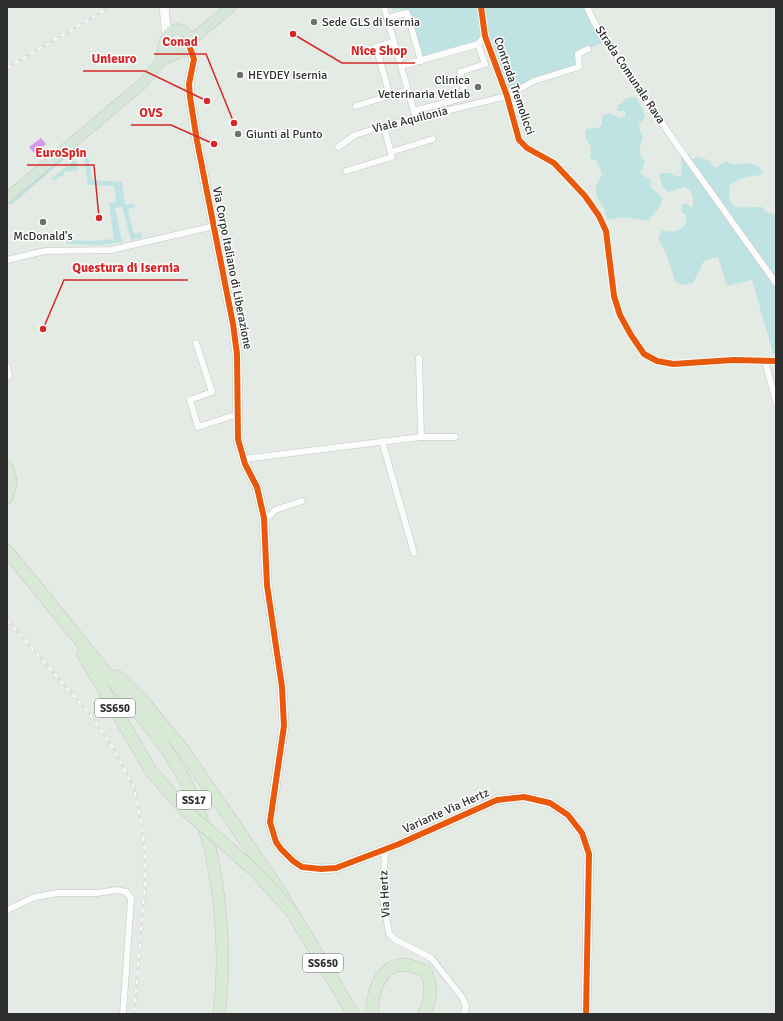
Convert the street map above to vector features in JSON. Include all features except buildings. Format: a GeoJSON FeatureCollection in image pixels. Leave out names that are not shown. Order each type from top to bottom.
{"type":"FeatureCollection","features":[{"type":"Feature","properties":{"kind":"highway"},"geometry":{"type":"LineString","coordinates":[[7,467],[11,482],[7,497]]}},
{"type":"Feature","properties":{"kind":"highway","name":"SS17"},"geometry":{"type":"LineString","coordinates":[[7,551],[170,754],[188,786],[209,843],[218,898],[222,939],[220,1014]]}},
{"type":"Feature","properties":{"kind":"highway","name":"SS650"},"geometry":{"type":"LineString","coordinates":[[50,604],[54,616],[77,646],[151,771],[184,809],[250,866],[293,912]]}},
{"type":"Feature","properties":{"kind":"highway","name":"SS650"},"geometry":{"type":"LineString","coordinates":[[67,625],[167,728],[215,795],[293,912],[352,1014]]}},
{"type":"Feature","properties":{"kind":"highway"},"geometry":{"type":"LineString","coordinates":[[372,1014],[375,991],[381,976],[391,967],[400,965],[414,965],[426,972],[432,990],[430,1004],[424,1014]]}},
{"type":"Feature","properties":{"kind":"main road"},"geometry":{"type":"LineString","coordinates":[[161,61],[179,54],[206,26],[231,7]]}},
{"type":"Feature","properties":{"kind":"main road"},"geometry":{"type":"LineString","coordinates":[[7,198],[143,83],[161,61],[166,38],[172,31],[196,30],[206,26]]}},
{"type":"Feature","properties":{"kind":"main road"},"geometry":{"type":"LineString","coordinates":[[181,30],[188,35],[190,44]]}},
{"type":"Feature","properties":{"kind":"main road"},"geometry":{"type":"LineString","coordinates":[[166,38],[168,49],[179,54]]}},
{"type":"Feature","properties":{"kind":"street"},"geometry":{"type":"LineString","coordinates":[[384,7],[416,118]]}},
{"type":"Feature","properties":{"kind":"street","name":"Contrada Tremolicci"},"geometry":{"type":"LineString","coordinates":[[481,7],[485,36],[508,96],[519,140],[527,148],[554,163],[585,196],[599,216],[606,231],[611,278],[620,314],[631,335],[644,354],[657,361],[673,364],[734,360],[776,361]]}},
{"type":"Feature","properties":{"kind":"street","name":"Strada Comunale Rava"},"geometry":{"type":"LineString","coordinates":[[587,7],[594,22],[675,142],[776,283]]}},
{"type":"Feature","properties":{"kind":"street"},"geometry":{"type":"LineString","coordinates":[[164,10],[171,22],[181,30]]}},
{"type":"Feature","properties":{"kind":"street"},"geometry":{"type":"LineString","coordinates":[[164,10],[166,38]]}},
{"type":"Feature","properties":{"kind":"street"},"geometry":{"type":"LineString","coordinates":[[387,18],[407,13],[420,61]]}},
{"type":"Feature","properties":{"kind":"street"},"geometry":{"type":"LineString","coordinates":[[401,66],[478,44],[485,36]]}},
{"type":"Feature","properties":{"kind":"street"},"geometry":{"type":"LineString","coordinates":[[390,96],[376,47],[394,42]]}},
{"type":"Feature","properties":{"kind":"street","name":"Via Corpo Italiano di Liberazione"},"geometry":{"type":"LineString","coordinates":[[190,44],[194,59],[189,84],[190,97],[233,324],[237,354],[238,439],[243,459],[257,487],[264,518],[267,584],[279,655],[284,707]]}},
{"type":"Feature","properties":{"kind":"street"},"geometry":{"type":"LineString","coordinates":[[414,111],[466,97],[460,72],[485,64],[478,44]]}},
{"type":"Feature","properties":{"kind":"street","name":"Viale Aquilonia"},"geometry":{"type":"LineString","coordinates":[[338,147],[355,135],[384,126],[508,96],[534,81],[579,67],[578,54],[588,49]]}},
{"type":"Feature","properties":{"kind":"street"},"geometry":{"type":"LineString","coordinates":[[179,54],[187,57],[193,66]]}},
{"type":"Feature","properties":{"kind":"street"},"geometry":{"type":"LineString","coordinates":[[356,106],[408,90]]}},
{"type":"Feature","properties":{"kind":"street"},"geometry":{"type":"LineString","coordinates":[[346,171],[392,158],[384,126]]}},
{"type":"Feature","properties":{"kind":"street"},"geometry":{"type":"LineString","coordinates":[[391,152],[433,139]]}},
{"type":"Feature","properties":{"kind":"street"},"geometry":{"type":"LineString","coordinates":[[7,260],[45,251],[111,250],[214,226]]}},
{"type":"Feature","properties":{"kind":"street"},"geometry":{"type":"LineString","coordinates":[[196,343],[212,392],[190,400],[198,427],[238,414]]}},
{"type":"Feature","properties":{"kind":"street"},"geometry":{"type":"LineString","coordinates":[[419,358],[421,437]]}},
{"type":"Feature","properties":{"kind":"street"},"geometry":{"type":"LineString","coordinates":[[765,361],[776,402]]}},
{"type":"Feature","properties":{"kind":"street"},"geometry":{"type":"LineString","coordinates":[[7,366],[9,376]]}},
{"type":"Feature","properties":{"kind":"street"},"geometry":{"type":"LineString","coordinates":[[243,459],[382,441],[421,437],[455,437]]}},
{"type":"Feature","properties":{"kind":"street"},"geometry":{"type":"LineString","coordinates":[[382,441],[414,553]]}},
{"type":"Feature","properties":{"kind":"street"},"geometry":{"type":"LineString","coordinates":[[264,518],[275,510],[302,501]]}},
{"type":"Feature","properties":{"kind":"street","name":"Variante Via Hertz"},"geometry":{"type":"LineString","coordinates":[[284,707],[282,740],[270,822],[276,842],[281,849],[293,861],[302,866],[321,869],[345,866],[384,854],[497,800],[524,797],[537,799],[550,803],[568,815],[582,833],[589,854],[586,1014]]}},
{"type":"Feature","properties":{"kind":"street","name":"Via Hertz"},"geometry":{"type":"LineString","coordinates":[[384,854],[383,899],[389,933],[394,939],[431,958],[462,997],[466,1006],[464,1014]]}},
{"type":"Feature","properties":{"kind":"street"},"geometry":{"type":"LineString","coordinates":[[7,910],[35,897],[58,893],[126,892],[131,898],[123,1014]]}},
{"type":"Feature","properties":{"kind":"shaded area"},"geometry":{"type":"Polygon","coordinates":[[[392,7],[587,7],[607,40],[578,54],[579,67],[534,81],[507,96],[485,36],[478,44],[421,61],[407,13],[399,9],[393,11],[392,7]]]}},
{"type":"Feature","properties":{"kind":"shaded area"},"geometry":{"type":"Polygon","coordinates":[[[635,97],[643,109],[645,117],[639,124],[640,132],[643,134],[639,153],[645,162],[640,173],[651,180],[650,187],[663,198],[660,206],[648,221],[623,217],[607,220],[604,208],[598,199],[595,188],[602,174],[597,161],[590,158],[591,147],[586,139],[585,130],[592,127],[597,129],[602,125],[602,116],[609,113],[621,118],[625,116],[625,111],[618,111],[617,107],[626,98],[635,97]]]}},
{"type":"Feature","properties":{"kind":"shaded area"},"geometry":{"type":"Polygon","coordinates":[[[41,138],[46,144],[34,153],[29,147],[41,138]]]}},
{"type":"Feature","properties":{"kind":"shaded area"},"geometry":{"type":"Polygon","coordinates":[[[77,145],[79,147],[11,205],[9,203],[77,145]]]}},
{"type":"Feature","properties":{"kind":"shaded area"},"geometry":{"type":"Polygon","coordinates":[[[87,149],[92,180],[122,182],[125,205],[133,203],[135,207],[128,209],[134,234],[141,232],[143,237],[131,240],[122,206],[115,208],[122,242],[102,245],[67,244],[66,240],[93,241],[114,239],[109,203],[116,202],[114,186],[88,185],[84,154],[87,149]]]}},
{"type":"Feature","properties":{"kind":"shaded area"},"geometry":{"type":"Polygon","coordinates":[[[686,153],[690,154],[692,159],[698,157],[708,160],[715,168],[727,161],[731,164],[753,164],[763,173],[760,175],[742,178],[730,185],[729,194],[730,200],[737,206],[762,207],[767,212],[776,215],[776,353],[773,353],[752,280],[727,286],[718,257],[704,261],[693,283],[682,285],[675,281],[666,253],[658,239],[662,230],[675,231],[681,229],[686,224],[686,215],[681,211],[682,205],[686,203],[692,208],[693,198],[691,193],[684,187],[668,192],[662,184],[660,173],[669,173],[678,177],[682,174],[681,158],[686,153]]]}},
{"type":"Feature","properties":{"kind":"shaded area"},"geometry":{"type":"Polygon","coordinates":[[[74,160],[77,162],[78,170],[64,172],[64,176],[58,177],[58,179],[53,181],[52,178],[74,160]]]}},
{"type":"Feature","properties":{"kind":"railway"},"geometry":{"type":"LineString","coordinates":[[7,68],[110,7]]}},
{"type":"Feature","properties":{"kind":"railway"},"geometry":{"type":"LineString","coordinates":[[7,620],[89,713],[115,751],[134,788],[142,826],[145,856],[145,884],[134,1014]]}},
{"type":"Feature","properties":{"kind":"cycle path"},"geometry":{"type":"LineString","coordinates":[[481,7],[485,36],[507,96],[519,140],[527,148],[554,163],[585,196],[599,216],[606,231],[614,296],[620,315],[644,354],[657,361],[673,364],[733,360],[776,361]]}},
{"type":"Feature","properties":{"kind":"cycle path"},"geometry":{"type":"LineString","coordinates":[[189,45],[194,59],[189,84],[190,97],[197,141],[233,324],[237,354],[238,439],[245,464],[257,487],[264,518],[267,585],[282,687],[284,726],[270,822],[276,842],[293,861],[302,867],[321,869],[336,868],[399,844],[497,800],[524,797],[550,803],[568,815],[582,833],[589,854],[586,1014]]}},
{"type":"Feature","properties":{"kind":"place","name":"Sede GLS di Isernia"},"geometry":{"type":"Point","coordinates":[314,22]}},
{"type":"Feature","properties":{"kind":"place","name":"Nice Shop"},"geometry":{"type":"Point","coordinates":[293,34]}},
{"type":"Feature","properties":{"kind":"place","name":"HEYDEY Isernia"},"geometry":{"type":"Point","coordinates":[240,75]}},
{"type":"Feature","properties":{"kind":"place","name":"Clinica Veterinaria Vetlab"},"geometry":{"type":"Point","coordinates":[478,87]}},
{"type":"Feature","properties":{"kind":"place","name":"Unieuro"},"geometry":{"type":"Point","coordinates":[207,101]}},
{"type":"Feature","properties":{"kind":"place","name":"Conad"},"geometry":{"type":"Point","coordinates":[234,123]}},
{"type":"Feature","properties":{"kind":"place","name":"Giunti al Punto"},"geometry":{"type":"Point","coordinates":[238,134]}},
{"type":"Feature","properties":{"kind":"place","name":"OVS"},"geometry":{"type":"Point","coordinates":[214,144]}},
{"type":"Feature","properties":{"kind":"place","name":"EuroSpin"},"geometry":{"type":"Point","coordinates":[99,218]}},
{"type":"Feature","properties":{"kind":"place","name":"McDonald's"},"geometry":{"type":"Point","coordinates":[43,222]}},
{"type":"Feature","properties":{"kind":"place","name":"Questura di Isernia"},"geometry":{"type":"Point","coordinates":[43,329]}}]}
